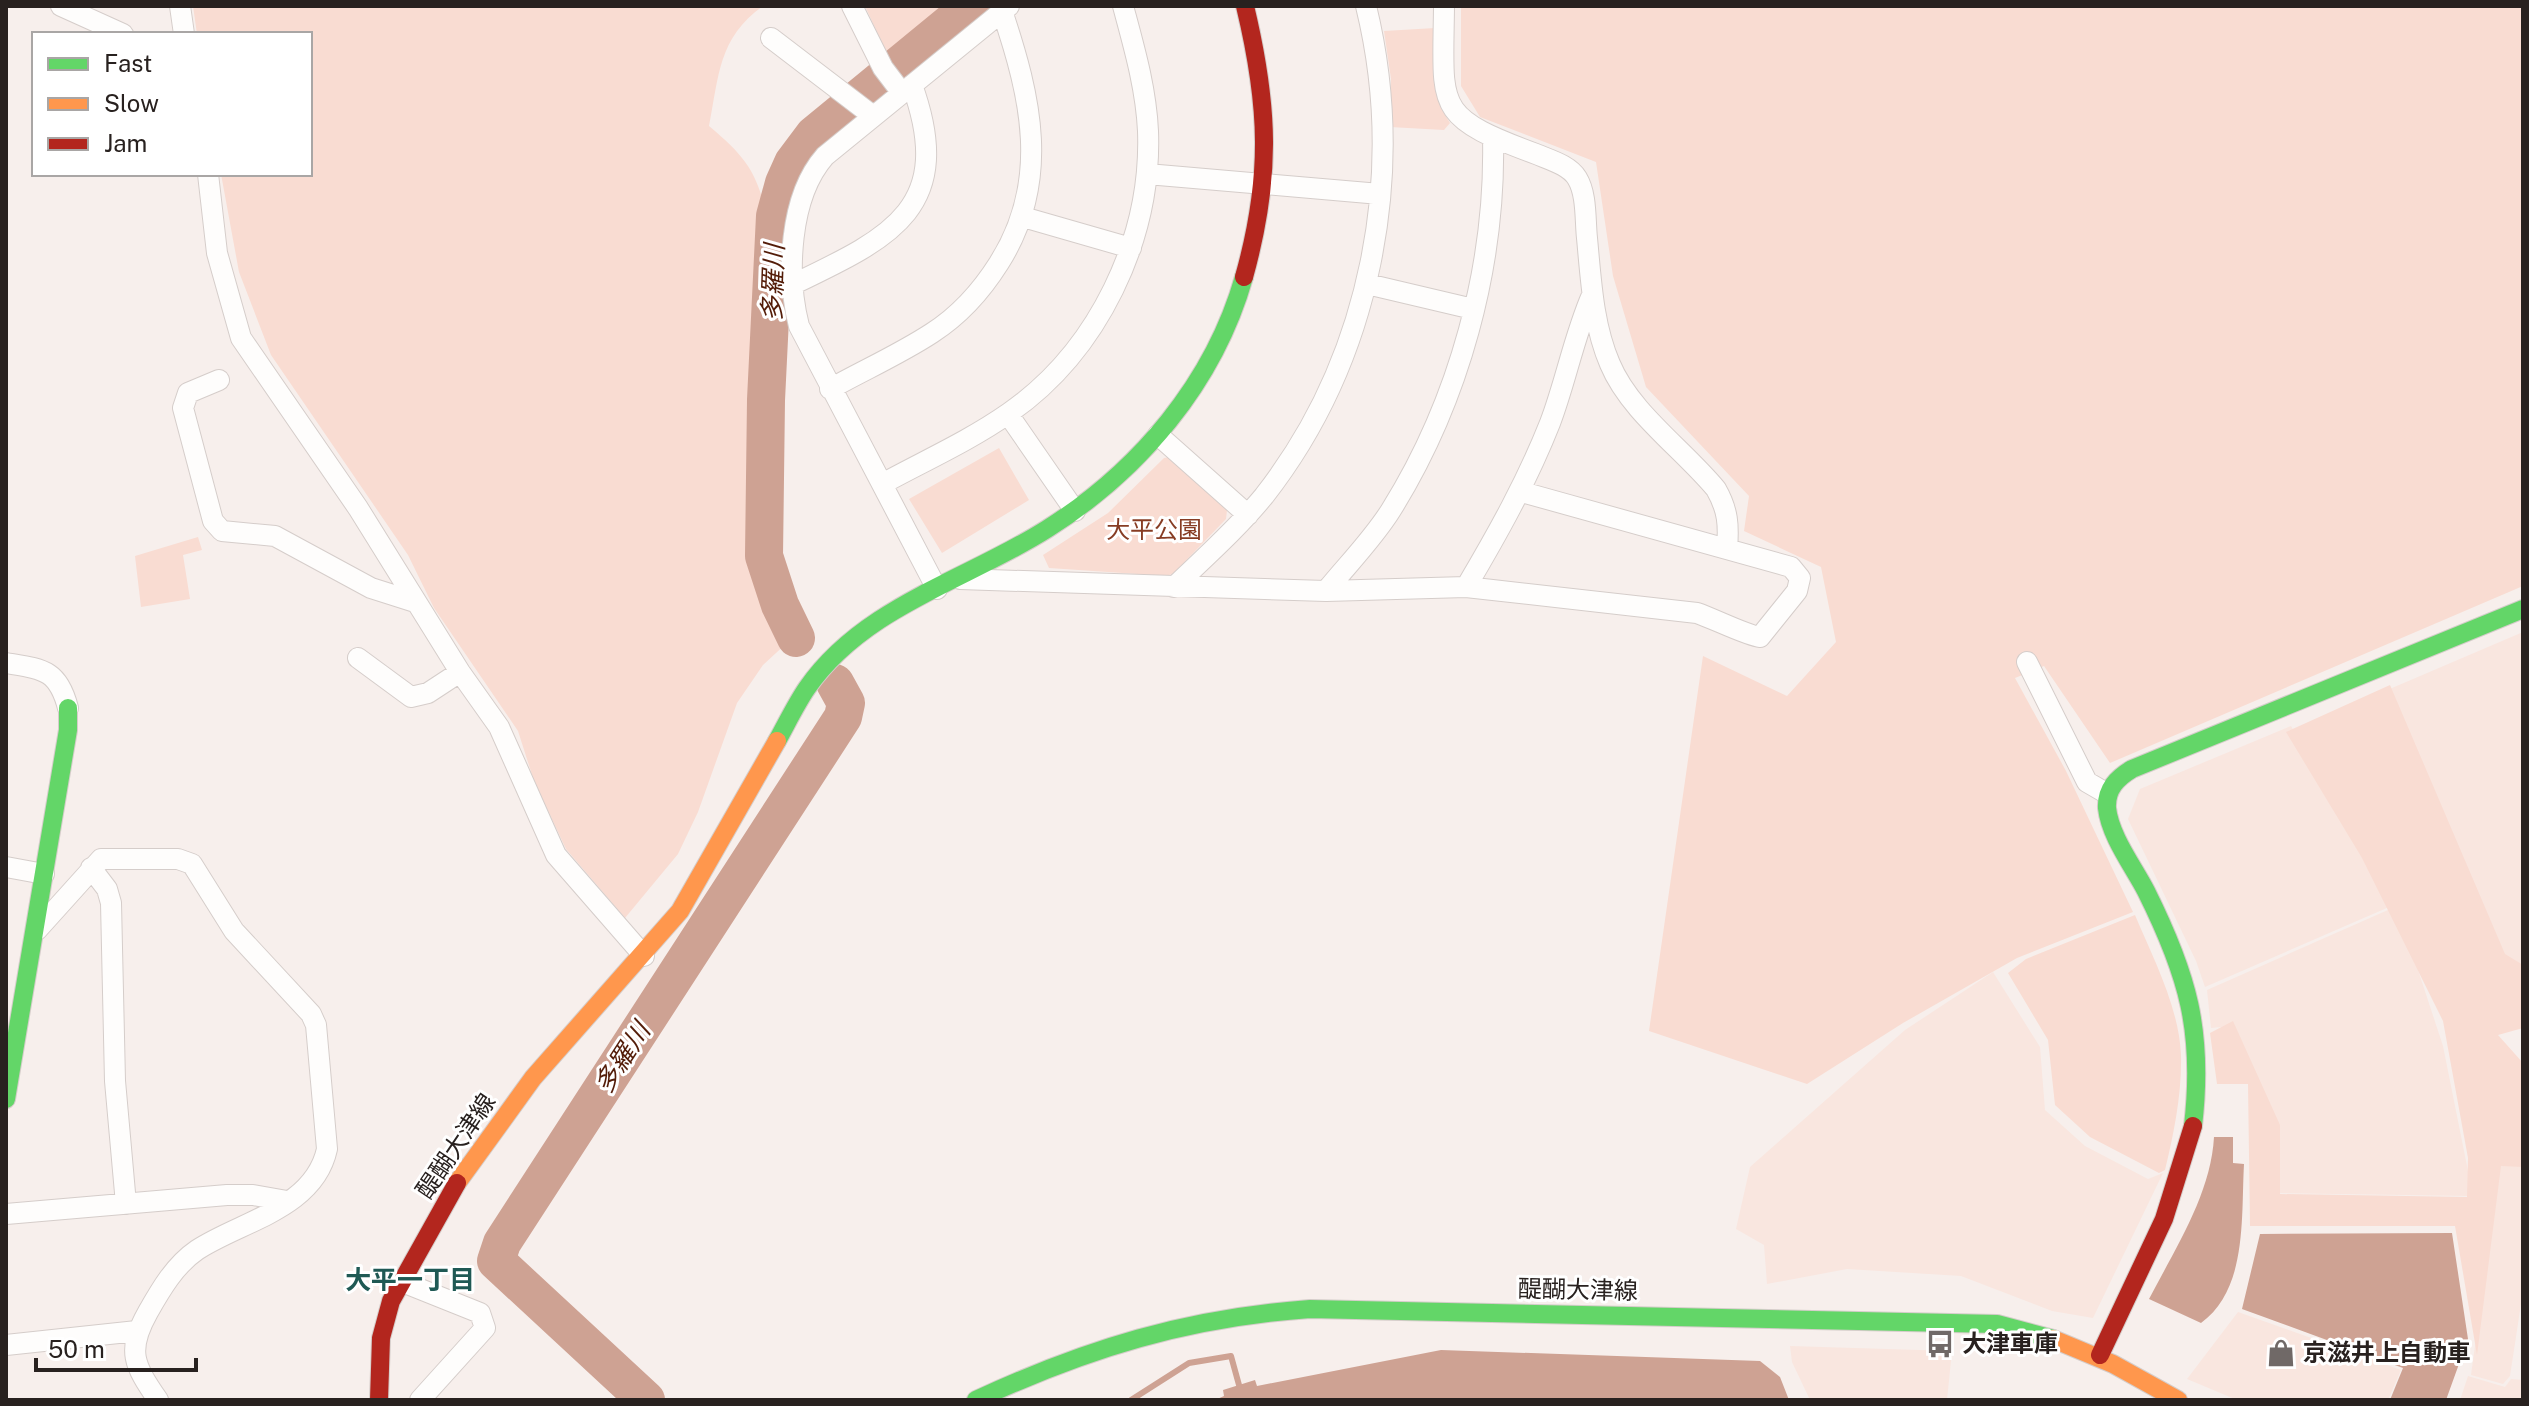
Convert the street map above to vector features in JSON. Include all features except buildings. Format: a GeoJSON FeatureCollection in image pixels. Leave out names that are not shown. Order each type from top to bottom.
{"type":"FeatureCollection","features":[{"type":"Feature","properties":{"kind":"street"},"geometry":{"type":"LineString","coordinates":[[61,6],[119,32]]}},
{"type":"Feature","properties":{"kind":"street"},"geometry":{"type":"LineString","coordinates":[[180,6],[184,32]]}},
{"type":"Feature","properties":{"kind":"street"},"geometry":{"type":"LineString","coordinates":[[794,284],[861,252],[890,231],[914,201],[925,172],[929,146],[907,89],[883,68],[852,6]]}},
{"type":"Feature","properties":{"kind":"street"},"geometry":{"type":"LineString","coordinates":[[882,484],[1008,414],[1038,391],[1080,342],[1107,303],[1131,248],[1147,174],[1144,94],[1123,6]]}},
{"type":"Feature","properties":{"kind":"street","name":"醍醐大津線"},"geometry":{"type":"LineString","coordinates":[[379,1400],[381,1338],[400,1281],[485,1141],[533,1078],[644,956],[698,883],[807,688],[824,664],[872,625],[1075,511],[1158,435],[1187,398],[1235,310],[1256,237],[1264,186],[1264,105],[1245,6]]}},
{"type":"Feature","properties":{"kind":"street"},"geometry":{"type":"LineString","coordinates":[[1174,587],[1248,515],[1318,415],[1338,371],[1367,284],[1383,150],[1379,81],[1366,6]]}},
{"type":"Feature","properties":{"kind":"street"},"geometry":{"type":"LineString","coordinates":[[1444,6],[1444,84],[1448,102],[1459,119],[1493,138],[1567,168],[1578,179],[1583,197],[1592,295],[1610,364],[1628,396],[1699,470],[1725,505],[1729,524],[1727,549]]}},
{"type":"Feature","properties":{"kind":"street"},"geometry":{"type":"LineString","coordinates":[[830,389],[933,332],[964,307],[989,280],[1023,217],[1031,189],[1032,127],[1025,84],[1006,9],[873,116],[811,171],[801,196],[794,284],[799,326],[830,389],[937,589]]}},
{"type":"Feature","properties":{"kind":"street"},"geometry":{"type":"LineString","coordinates":[[771,38],[873,116]]}},
{"type":"Feature","properties":{"kind":"street"},"geometry":{"type":"LineString","coordinates":[[1326,591],[1389,513],[1416,467],[1456,368],[1489,236],[1494,186],[1493,138]]}},
{"type":"Feature","properties":{"kind":"street"},"geometry":{"type":"LineString","coordinates":[[1147,174],[1380,194]]}},
{"type":"Feature","properties":{"kind":"street"},"geometry":{"type":"LineString","coordinates":[[208,176],[217,253],[241,338],[358,508],[511,750],[556,855],[644,956]]}},
{"type":"Feature","properties":{"kind":"street"},"geometry":{"type":"LineString","coordinates":[[1023,217],[1131,248]]}},
{"type":"Feature","properties":{"kind":"street"},"geometry":{"type":"LineString","coordinates":[[1367,284],[1473,309]]}},
{"type":"Feature","properties":{"kind":"street"},"geometry":{"type":"LineString","coordinates":[[1466,587],[1522,492],[1551,419],[1576,331],[1592,295]]}},
{"type":"Feature","properties":{"kind":"street"},"geometry":{"type":"LineString","coordinates":[[219,380],[188,393],[183,408],[213,521],[222,531],[275,536],[371,588],[415,602]]}},
{"type":"Feature","properties":{"kind":"street"},"geometry":{"type":"LineString","coordinates":[[1008,414],[1075,511]]}},
{"type":"Feature","properties":{"kind":"street"},"geometry":{"type":"LineString","coordinates":[[1158,435],[1248,515]]}},
{"type":"Feature","properties":{"kind":"street"},"geometry":{"type":"LineString","coordinates":[[956,579],[1326,591],[1466,587],[1697,613],[1760,637],[1797,591],[1800,578],[1791,567],[1522,492]]}},
{"type":"Feature","properties":{"kind":"street"},"geometry":{"type":"LineString","coordinates":[[1026,541],[1026,566],[1066,581]]}},
{"type":"Feature","properties":{"kind":"street"},"geometry":{"type":"LineString","coordinates":[[2100,1355],[2181,1181],[2193,1133],[2199,1078],[2197,1039],[2184,977],[2111,823],[2105,808],[2106,793],[2119,776],[2132,769],[2523,609]]}},
{"type":"Feature","properties":{"kind":"street"},"geometry":{"type":"LineString","coordinates":[[358,658],[411,697],[428,693],[460,672]]}},
{"type":"Feature","properties":{"kind":"street"},"geometry":{"type":"LineString","coordinates":[[2027,662],[2087,782],[2106,793]]}},
{"type":"Feature","properties":{"kind":"street"},"geometry":{"type":"LineString","coordinates":[[6,663],[37,668],[53,675],[63,690],[68,708],[68,730],[9,1066],[6,1099]]}},
{"type":"Feature","properties":{"kind":"street"},"geometry":{"type":"LineString","coordinates":[[34,933],[101,859],[178,859],[192,864],[234,931],[311,1014],[316,1025],[327,1149],[323,1164],[312,1182],[287,1201],[262,1219],[188,1258],[163,1285],[137,1331],[133,1345],[136,1363],[158,1400]]}},
{"type":"Feature","properties":{"kind":"street"},"geometry":{"type":"LineString","coordinates":[[6,867],[44,874]]}},
{"type":"Feature","properties":{"kind":"street"},"geometry":{"type":"LineString","coordinates":[[91,868],[107,889],[111,903],[115,1081],[126,1204]]}},
{"type":"Feature","properties":{"kind":"street"},"geometry":{"type":"LineString","coordinates":[[6,1214],[253,1195],[287,1201]]}},
{"type":"Feature","properties":{"kind":"street"},"geometry":{"type":"LineString","coordinates":[[400,1281],[480,1313],[485,1328],[420,1400]]}},
{"type":"Feature","properties":{"kind":"street","name":"醍醐大津線"},"geometry":{"type":"LineString","coordinates":[[976,1400],[1103,1345],[1149,1330],[1201,1319],[1310,1309],[1946,1320],[1997,1324],[2045,1333],[2100,1355],[2178,1400]]}},
{"type":"Feature","properties":{"kind":"street"},"geometry":{"type":"LineString","coordinates":[[6,1345],[137,1331]]}},
{"type":"Feature","properties":{"kind":"shaded area"},"geometry":{"type":"Polygon","coordinates":[[[2523,632],[2523,970],[2500,956],[2385,691],[2523,632]]]}},
{"type":"Feature","properties":{"kind":"shaded area"},"geometry":{"type":"Polygon","coordinates":[[[2291,726],[2396,904],[2205,987],[2196,961],[2128,819],[2140,789],[2291,726]]]}},
{"type":"Feature","properties":{"kind":"shaded area"},"geometry":{"type":"Polygon","coordinates":[[[2397,906],[2443,1046],[2473,1196],[2276,1193],[2277,1125],[2232,1026],[2211,1028],[2207,990],[2397,906]]]}},
{"type":"Feature","properties":{"kind":"shaded area"},"geometry":{"type":"Polygon","coordinates":[[[1993,972],[2040,1047],[2045,1110],[2085,1146],[2148,1179],[2163,1173],[2093,1318],[2052,1311],[1961,1276],[1847,1269],[1767,1284],[1764,1245],[1736,1229],[1750,1167],[1905,1030],[1993,972]]]}},
{"type":"Feature","properties":{"kind":"shaded area"},"geometry":{"type":"Polygon","coordinates":[[[2214,1137],[2233,1137],[2233,1163],[2244,1164],[2241,1228],[2239,1250],[2227,1291],[2216,1309],[2201,1323],[2149,1299],[2199,1200],[2214,1137]]]}},
{"type":"Feature","properties":{"kind":"shaded area"},"geometry":{"type":"Polygon","coordinates":[[[2500,1162],[2523,1164],[2523,1291],[2510,1376],[2503,1384],[2471,1375],[2500,1162]]]}},
{"type":"Feature","properties":{"kind":"shaded area"},"geometry":{"type":"Polygon","coordinates":[[[2452,1233],[2468,1339],[2446,1400],[2390,1400],[2403,1368],[2242,1309],[2260,1234],[2452,1233]]]}},
{"type":"Feature","properties":{"kind":"shaded area","name":"京滋井上自動車"},"geometry":{"type":"Polygon","coordinates":[[[2238,1312],[2401,1370],[2388,1400],[2237,1400],[2187,1379],[2238,1312]]]}},
{"type":"Feature","properties":{"kind":"shaded area"},"geometry":{"type":"Polygon","coordinates":[[[1790,1346],[1952,1351],[1947,1400],[1810,1400],[1792,1362],[1790,1346]]]}},
{"type":"Feature","properties":{"kind":"shaded area"},"geometry":{"type":"Polygon","coordinates":[[[1441,1350],[1760,1361],[1780,1377],[1789,1400],[1215,1400],[1224,1396],[1223,1390],[1255,1380],[1257,1386],[1441,1350]]]}},
{"type":"Feature","properties":{"kind":"shaded area"},"geometry":{"type":"Polygon","coordinates":[[[2468,1376],[2505,1387],[2511,1379],[2523,1380],[2523,1400],[2460,1400],[2468,1376]]]}},
{"type":"Feature","properties":{"kind":"green space"},"geometry":{"type":"Polygon","coordinates":[[[193,6],[763,6],[748,18],[729,45],[719,74],[709,126],[733,147],[749,167],[768,220],[756,556],[789,641],[763,665],[737,703],[698,812],[678,854],[625,918],[566,849],[534,781],[518,731],[434,608],[408,555],[271,355],[239,272],[221,176],[312,176],[312,32],[197,32],[193,6]]]}},
{"type":"Feature","properties":{"kind":"green space"},"geometry":{"type":"Polygon","coordinates":[[[865,6],[955,6],[890,61],[865,6]]]}},
{"type":"Feature","properties":{"kind":"green space"},"geometry":{"type":"Polygon","coordinates":[[[1461,6],[2523,6],[2523,586],[2110,763],[2044,666],[2015,678],[2066,771],[2133,912],[2017,958],[1903,1023],[1807,1084],[1649,1031],[1703,656],[1787,696],[1836,642],[1821,567],[1744,531],[1749,496],[1646,387],[1613,276],[1596,162],[1480,117],[1461,86],[1461,6]]]}},
{"type":"Feature","properties":{"kind":"green space"},"geometry":{"type":"Polygon","coordinates":[[[1435,28],[1436,89],[1450,123],[1444,130],[1390,127],[1391,79],[1384,31],[1435,28]]]}},
{"type":"Feature","properties":{"kind":"green space"},"geometry":{"type":"Polygon","coordinates":[[[999,448],[1029,500],[942,553],[909,499],[999,448]]]}},
{"type":"Feature","properties":{"kind":"green space","name":"大平公園"},"geometry":{"type":"Polygon","coordinates":[[[1169,457],[1227,510],[1226,519],[1174,573],[1167,576],[1049,568],[1043,555],[1108,513],[1164,458],[1169,457]]]}},
{"type":"Feature","properties":{"kind":"green space"},"geometry":{"type":"Polygon","coordinates":[[[198,537],[202,550],[183,555],[190,599],[141,607],[135,556],[198,537]]]}},
{"type":"Feature","properties":{"kind":"green space"},"geometry":{"type":"Polygon","coordinates":[[[2390,685],[2505,954],[2523,965],[2523,1028],[2498,1035],[2523,1063],[2523,1167],[2501,1166],[2477,1355],[2455,1226],[2250,1226],[2248,1084],[2217,1084],[2210,1033],[2233,1021],[2280,1125],[2280,1194],[2467,1197],[2468,1158],[2443,1021],[2362,858],[2286,732],[2390,685]]]}},
{"type":"Feature","properties":{"kind":"green space"},"geometry":{"type":"Polygon","coordinates":[[[2135,915],[2176,1019],[2181,1055],[2174,1127],[2165,1170],[2159,1173],[2090,1137],[2055,1105],[2048,1040],[2008,973],[2026,959],[2135,915]]]}},
{"type":"Feature","properties":{"kind":"waterway","name":"多羅川"},"geometry":{"type":"LineString","coordinates":[[796,638],[780,605],[764,556],[766,400],[775,216],[784,183],[793,163],[814,135],[971,6]]}},
{"type":"Feature","properties":{"kind":"waterway","name":"多羅川"},"geometry":{"type":"LineString","coordinates":[[646,1400],[496,1261],[502,1243],[843,717],[846,703],[835,683]]}},
{"type":"Feature","properties":{"kind":"waterway"},"geometry":{"type":"LineString","coordinates":[[1131,1400],[1189,1363],[1231,1356],[1239,1385]]}},
{"type":"Feature","properties":{"kind":"traffic: fast"},"geometry":{"type":"LineString","coordinates":[[777,741],[807,688],[830,660],[857,636],[918,597],[1047,529],[1081,506],[1142,452],[1169,421],[1214,353],[1244,277]]}},
{"type":"Feature","properties":{"kind":"traffic: fast"},"geometry":{"type":"LineString","coordinates":[[2193,1126],[2196,1061],[2189,1005],[2161,921],[2109,819],[2108,795],[2114,785],[2132,769],[2523,609]]}},
{"type":"Feature","properties":{"kind":"traffic: fast"},"geometry":{"type":"LineString","coordinates":[[6,1099],[68,730],[68,708]]}},
{"type":"Feature","properties":{"kind":"traffic: fast"},"geometry":{"type":"LineString","coordinates":[[976,1400],[1058,1365],[1139,1338],[1222,1320],[1310,1309],[1997,1324],[2053,1339]]}},
{"type":"Feature","properties":{"kind":"traffic: slow"},"geometry":{"type":"LineString","coordinates":[[457,1183],[533,1078],[680,911],[777,741]]}},
{"type":"Feature","properties":{"kind":"traffic: slow"},"geometry":{"type":"LineString","coordinates":[[2053,1339],[2113,1364],[2178,1400]]}},
{"type":"Feature","properties":{"kind":"traffic: jam"},"geometry":{"type":"LineString","coordinates":[[1244,277],[1259,207],[1264,142],[1259,76],[1245,6]]}},
{"type":"Feature","properties":{"kind":"traffic: jam"},"geometry":{"type":"LineString","coordinates":[[2100,1355],[2164,1219],[2193,1126]]}},
{"type":"Feature","properties":{"kind":"traffic: jam"},"geometry":{"type":"LineString","coordinates":[[379,1400],[381,1338],[391,1301],[457,1183]]}},
{"type":"Feature","properties":{"kind":"place","name":"大津車庫"},"geometry":{"type":"Point","coordinates":[1940,1344]}},
{"type":"Feature","properties":{"kind":"place","name":"京滋井上自動車"},"geometry":{"type":"Point","coordinates":[2281,1353]}},
{"type":"Feature","properties":{"kind":"district","name":"大平一丁目"},"geometry":{"type":"Point","coordinates":[410,1280]}}]}
